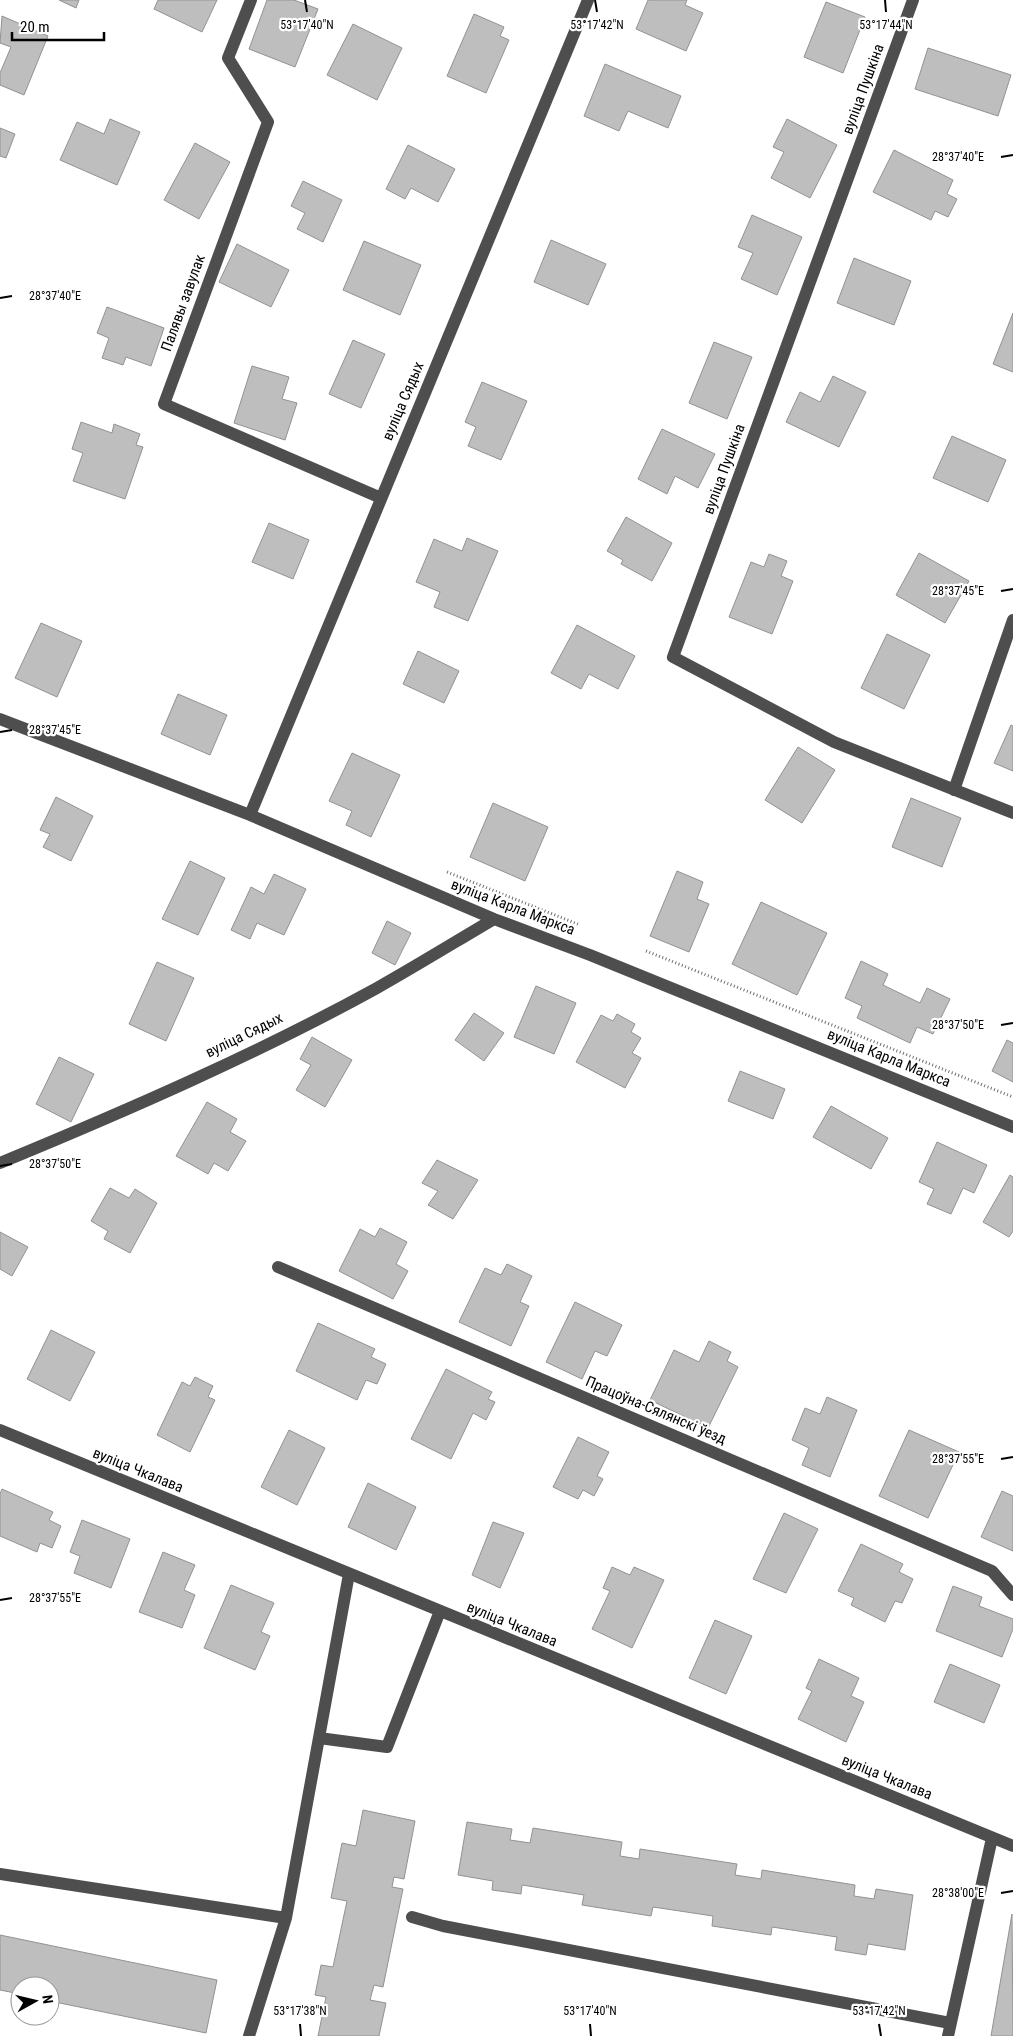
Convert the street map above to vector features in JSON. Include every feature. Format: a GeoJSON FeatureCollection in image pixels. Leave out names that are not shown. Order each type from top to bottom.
{"type":"FeatureCollection","features":[{"type":"Feature","properties":{"kind":"street","name":"Палявы завулак"},"geometry":{"type":"LineString","coordinates":[[251,0],[228,58],[268,122],[164,404],[381,498]]}},
{"type":"Feature","properties":{"kind":"street","name":"вуліца Сядых"},"geometry":{"type":"LineString","coordinates":[[250,815],[588,0]]}},
{"type":"Feature","properties":{"kind":"street","name":"вуліца Пушкіна"},"geometry":{"type":"LineString","coordinates":[[913,0],[673,658],[834,742],[1013,813]]}},
{"type":"Feature","properties":{"kind":"street"},"geometry":{"type":"LineString","coordinates":[[954,790],[1013,620]]}},
{"type":"Feature","properties":{"kind":"street","name":"вуліца Карла Маркса"},"geometry":{"type":"LineString","coordinates":[[0,720],[250,815],[494,920],[590,955],[1013,1127]]}},
{"type":"Feature","properties":{"kind":"street","name":"вуліца Сядых"},"geometry":{"type":"LineString","coordinates":[[0,1163],[92,1125],[265,1044],[376,988],[494,920]]}},
{"type":"Feature","properties":{"kind":"street","name":"Працоўна-Сялянскі ўезд"},"geometry":{"type":"LineString","coordinates":[[278,1267],[992,1571],[1013,1595]]}},
{"type":"Feature","properties":{"kind":"street","name":"вуліца Чкалава"},"geometry":{"type":"LineString","coordinates":[[0,1430],[1013,1846]]}},
{"type":"Feature","properties":{"kind":"street"},"geometry":{"type":"LineString","coordinates":[[249,2036],[286,1918],[349,1574]]}},
{"type":"Feature","properties":{"kind":"street"},"geometry":{"type":"LineString","coordinates":[[319,1738],[387,1747],[440,1611]]}},
{"type":"Feature","properties":{"kind":"street"},"geometry":{"type":"LineString","coordinates":[[948,2036],[992,1838]]}},
{"type":"Feature","properties":{"kind":"street"},"geometry":{"type":"LineString","coordinates":[[0,1874],[286,1918]]}},
{"type":"Feature","properties":{"kind":"street"},"geometry":{"type":"LineString","coordinates":[[412,1917],[443,1926],[950,2022]]}},
{"type":"Feature","properties":{"kind":"path"},"geometry":{"type":"LineString","coordinates":[[442,870],[589,928]]}},
{"type":"Feature","properties":{"kind":"path"},"geometry":{"type":"LineString","coordinates":[[644,950],[1013,1097]]}},
{"type":"Feature","properties":{"kind":"building"},"geometry":{"type":"Polygon","coordinates":[[[59,0],[79,0],[76,8],[59,0]]]}},
{"type":"Feature","properties":{"kind":"building"},"geometry":{"type":"Polygon","coordinates":[[[158,0],[217,0],[202,32],[154,9],[158,0]]]}},
{"type":"Feature","properties":{"kind":"building"},"geometry":{"type":"Polygon","coordinates":[[[267,0],[294,0],[318,9],[295,67],[249,49],[267,0]]]}},
{"type":"Feature","properties":{"kind":"building"},"geometry":{"type":"Polygon","coordinates":[[[648,0],[687,0],[685,5],[703,13],[686,51],[636,29],[648,0]]]}},
{"type":"Feature","properties":{"kind":"building"},"geometry":{"type":"Polygon","coordinates":[[[826,2],[865,17],[843,73],[804,57],[826,2]]]}},
{"type":"Feature","properties":{"kind":"building"},"geometry":{"type":"Polygon","coordinates":[[[474,14],[504,27],[500,36],[509,40],[486,93],[447,76],[474,14]]]}},
{"type":"Feature","properties":{"kind":"building"},"geometry":{"type":"Polygon","coordinates":[[[2,16],[48,36],[24,95],[0,85],[0,73],[11,47],[0,43],[2,16]]]}},
{"type":"Feature","properties":{"kind":"building"},"geometry":{"type":"Polygon","coordinates":[[[353,24],[402,48],[377,100],[327,75],[353,24]]]}},
{"type":"Feature","properties":{"kind":"building"},"geometry":{"type":"Polygon","coordinates":[[[928,48],[1011,75],[998,116],[915,89],[928,48]]]}},
{"type":"Feature","properties":{"kind":"building"},"geometry":{"type":"Polygon","coordinates":[[[605,64],[681,96],[668,128],[628,111],[619,131],[584,116],[605,64]]]}},
{"type":"Feature","properties":{"kind":"building"},"geometry":{"type":"Polygon","coordinates":[[[110,119],[140,132],[117,185],[60,160],[77,122],[104,134],[110,119]]]}},
{"type":"Feature","properties":{"kind":"building"},"geometry":{"type":"Polygon","coordinates":[[[787,119],[837,145],[810,198],[771,178],[784,152],[773,147],[787,119]]]}},
{"type":"Feature","properties":{"kind":"building"},"geometry":{"type":"Polygon","coordinates":[[[0,128],[15,134],[6,158],[0,156],[0,128]]]}},
{"type":"Feature","properties":{"kind":"building"},"geometry":{"type":"Polygon","coordinates":[[[195,143],[230,162],[199,219],[164,200],[195,143]]]}},
{"type":"Feature","properties":{"kind":"building"},"geometry":{"type":"Polygon","coordinates":[[[408,145],[455,169],[438,202],[411,188],[405,199],[386,189],[408,145]]]}},
{"type":"Feature","properties":{"kind":"building"},"geometry":{"type":"Polygon","coordinates":[[[894,150],[953,180],[947,194],[957,199],[948,217],[935,211],[931,220],[873,192],[894,150]]]}},
{"type":"Feature","properties":{"kind":"building"},"geometry":{"type":"Polygon","coordinates":[[[303,181],[342,200],[323,242],[297,229],[305,213],[291,206],[303,181]]]}},
{"type":"Feature","properties":{"kind":"building"},"geometry":{"type":"Polygon","coordinates":[[[752,215],[802,237],[777,295],[741,279],[753,253],[738,247],[752,215]]]}},
{"type":"Feature","properties":{"kind":"building"},"geometry":{"type":"Polygon","coordinates":[[[551,240],[606,264],[588,305],[534,282],[551,240]]]}},
{"type":"Feature","properties":{"kind":"building"},"geometry":{"type":"Polygon","coordinates":[[[364,241],[421,265],[400,315],[343,290],[364,241]]]}},
{"type":"Feature","properties":{"kind":"building"},"geometry":{"type":"Polygon","coordinates":[[[237,244],[289,270],[271,307],[219,282],[237,244]]]}},
{"type":"Feature","properties":{"kind":"building"},"geometry":{"type":"Polygon","coordinates":[[[854,258],[911,281],[894,325],[837,303],[854,258]]]}},
{"type":"Feature","properties":{"kind":"building"},"geometry":{"type":"Polygon","coordinates":[[[107,307],[164,328],[151,366],[126,357],[123,365],[102,358],[109,338],[97,333],[107,307]]]}},
{"type":"Feature","properties":{"kind":"building"},"geometry":{"type":"Polygon","coordinates":[[[1013,313],[1013,372],[993,364],[1013,313]]]}},
{"type":"Feature","properties":{"kind":"building"},"geometry":{"type":"Polygon","coordinates":[[[353,340],[385,354],[361,408],[329,394],[353,340]]]}},
{"type":"Feature","properties":{"kind":"building"},"geometry":{"type":"Polygon","coordinates":[[[714,342],[752,357],[727,419],[689,403],[714,342]]]}},
{"type":"Feature","properties":{"kind":"building"},"geometry":{"type":"Polygon","coordinates":[[[252,366],[289,377],[282,399],[297,403],[285,440],[234,423],[252,366]]]}},
{"type":"Feature","properties":{"kind":"building"},"geometry":{"type":"Polygon","coordinates":[[[833,376],[866,392],[839,447],[786,422],[800,392],[820,402],[833,376]]]}},
{"type":"Feature","properties":{"kind":"building"},"geometry":{"type":"Polygon","coordinates":[[[482,382],[527,401],[501,460],[468,446],[476,427],[465,422],[482,382]]]}},
{"type":"Feature","properties":{"kind":"building"},"geometry":{"type":"Polygon","coordinates":[[[81,422],[112,433],[114,424],[140,434],[136,445],[143,447],[125,499],[73,481],[83,453],[72,449],[81,422]]]}},
{"type":"Feature","properties":{"kind":"building"},"geometry":{"type":"Polygon","coordinates":[[[662,429],[715,454],[698,488],[675,476],[667,494],[638,479],[662,429]]]}},
{"type":"Feature","properties":{"kind":"building"},"geometry":{"type":"Polygon","coordinates":[[[952,436],[1006,460],[988,502],[933,478],[952,436]]]}},
{"type":"Feature","properties":{"kind":"building"},"geometry":{"type":"Polygon","coordinates":[[[626,517],[672,543],[652,581],[621,564],[623,560],[607,551],[626,517]]]}},
{"type":"Feature","properties":{"kind":"building"},"geometry":{"type":"Polygon","coordinates":[[[269,523],[309,540],[293,579],[252,562],[269,523]]]}},
{"type":"Feature","properties":{"kind":"building"},"geometry":{"type":"Polygon","coordinates":[[[467,538],[498,551],[468,621],[434,607],[440,592],[416,582],[434,539],[462,551],[467,538]]]}},
{"type":"Feature","properties":{"kind":"building"},"geometry":{"type":"Polygon","coordinates":[[[919,553],[969,581],[945,623],[896,595],[919,553]]]}},
{"type":"Feature","properties":{"kind":"building"},"geometry":{"type":"Polygon","coordinates":[[[769,554],[787,561],[781,576],[793,581],[772,634],[729,617],[751,562],[764,567],[769,554]]]}},
{"type":"Feature","properties":{"kind":"building"},"geometry":{"type":"Polygon","coordinates":[[[41,623],[82,641],[57,697],[15,678],[41,623]]]}},
{"type":"Feature","properties":{"kind":"building"},"geometry":{"type":"Polygon","coordinates":[[[577,625],[635,656],[618,689],[589,674],[581,689],[551,673],[577,625]]]}},
{"type":"Feature","properties":{"kind":"building"},"geometry":{"type":"Polygon","coordinates":[[[887,634],[930,655],[904,709],[861,688],[887,634]]]}},
{"type":"Feature","properties":{"kind":"building"},"geometry":{"type":"Polygon","coordinates":[[[418,651],[459,671],[444,703],[403,684],[418,651]]]}},
{"type":"Feature","properties":{"kind":"building"},"geometry":{"type":"Polygon","coordinates":[[[178,694],[227,715],[210,755],[161,734],[178,694]]]}},
{"type":"Feature","properties":{"kind":"building"},"geometry":{"type":"Polygon","coordinates":[[[1011,725],[1013,726],[1013,771],[994,763],[1011,725]]]}},
{"type":"Feature","properties":{"kind":"building"},"geometry":{"type":"Polygon","coordinates":[[[798,747],[835,770],[802,823],[765,800],[798,747]]]}},
{"type":"Feature","properties":{"kind":"building"},"geometry":{"type":"Polygon","coordinates":[[[352,753],[400,775],[371,837],[346,825],[352,811],[329,801],[352,753]]]}},
{"type":"Feature","properties":{"kind":"building"},"geometry":{"type":"Polygon","coordinates":[[[56,797],[93,816],[71,861],[43,847],[50,834],[40,830],[56,797]]]}},
{"type":"Feature","properties":{"kind":"building"},"geometry":{"type":"Polygon","coordinates":[[[911,798],[961,818],[942,867],[892,847],[911,798]]]}},
{"type":"Feature","properties":{"kind":"building"},"geometry":{"type":"Polygon","coordinates":[[[493,803],[548,827],[525,881],[470,857],[493,803]]]}},
{"type":"Feature","properties":{"kind":"building"},"geometry":{"type":"Polygon","coordinates":[[[190,861],[225,878],[198,935],[162,919],[190,861]]]}},
{"type":"Feature","properties":{"kind":"building"},"geometry":{"type":"Polygon","coordinates":[[[677,871],[703,882],[697,899],[709,904],[689,952],[650,936],[677,871]]]}},
{"type":"Feature","properties":{"kind":"building"},"geometry":{"type":"Polygon","coordinates":[[[274,874],[306,889],[284,935],[257,923],[250,939],[231,930],[251,887],[264,894],[274,874]]]}},
{"type":"Feature","properties":{"kind":"building"},"geometry":{"type":"Polygon","coordinates":[[[761,902],[827,933],[797,995],[732,964],[761,902]]]}},
{"type":"Feature","properties":{"kind":"building"},"geometry":{"type":"Polygon","coordinates":[[[387,921],[411,933],[395,965],[372,953],[387,921]]]}},
{"type":"Feature","properties":{"kind":"building"},"geometry":{"type":"Polygon","coordinates":[[[861,961],[888,974],[883,985],[920,1003],[927,988],[950,999],[933,1034],[917,1027],[910,1043],[857,1018],[862,1006],[845,998],[861,961]]]}},
{"type":"Feature","properties":{"kind":"building"},"geometry":{"type":"Polygon","coordinates":[[[157,962],[194,978],[166,1041],[129,1024],[157,962]]]}},
{"type":"Feature","properties":{"kind":"building"},"geometry":{"type":"Polygon","coordinates":[[[536,986],[576,1003],[554,1054],[514,1037],[536,986]]]}},
{"type":"Feature","properties":{"kind":"building"},"geometry":{"type":"Polygon","coordinates":[[[474,1013],[504,1033],[484,1061],[455,1040],[474,1013]]]}},
{"type":"Feature","properties":{"kind":"building"},"geometry":{"type":"Polygon","coordinates":[[[617,1014],[635,1024],[631,1032],[641,1038],[632,1053],[641,1058],[625,1088],[576,1062],[601,1015],[613,1021],[617,1014]]]}},
{"type":"Feature","properties":{"kind":"building"},"geometry":{"type":"Polygon","coordinates":[[[312,1037],[352,1060],[325,1107],[296,1090],[311,1065],[300,1059],[312,1037]]]}},
{"type":"Feature","properties":{"kind":"building"},"geometry":{"type":"Polygon","coordinates":[[[1007,1040],[1013,1043],[1013,1082],[992,1071],[1007,1040]]]}},
{"type":"Feature","properties":{"kind":"building"},"geometry":{"type":"Polygon","coordinates":[[[59,1057],[94,1074],[71,1122],[36,1104],[59,1057]]]}},
{"type":"Feature","properties":{"kind":"building"},"geometry":{"type":"Polygon","coordinates":[[[740,1071],[785,1089],[773,1119],[728,1101],[740,1071]]]}},
{"type":"Feature","properties":{"kind":"building"},"geometry":{"type":"Polygon","coordinates":[[[207,1102],[237,1119],[230,1132],[246,1141],[228,1171],[214,1163],[208,1174],[176,1156],[207,1102]]]}},
{"type":"Feature","properties":{"kind":"building"},"geometry":{"type":"Polygon","coordinates":[[[831,1106],[888,1138],[871,1169],[813,1137],[831,1106]]]}},
{"type":"Feature","properties":{"kind":"building"},"geometry":{"type":"Polygon","coordinates":[[[937,1142],[987,1165],[974,1193],[963,1188],[951,1214],[927,1204],[934,1189],[919,1182],[937,1142]]]}},
{"type":"Feature","properties":{"kind":"building"},"geometry":{"type":"Polygon","coordinates":[[[437,1160],[478,1180],[453,1219],[428,1205],[438,1191],[422,1183],[437,1160]]]}},
{"type":"Feature","properties":{"kind":"building"},"geometry":{"type":"Polygon","coordinates":[[[1010,1175],[1013,1177],[1013,1231],[1009,1237],[983,1222],[1010,1175]]]}},
{"type":"Feature","properties":{"kind":"building"},"geometry":{"type":"Polygon","coordinates":[[[110,1188],[129,1198],[135,1189],[157,1203],[130,1253],[104,1239],[108,1231],[91,1221],[110,1188]]]}},
{"type":"Feature","properties":{"kind":"building"},"geometry":{"type":"Polygon","coordinates":[[[380,1228],[407,1242],[396,1264],[408,1271],[393,1299],[339,1271],[360,1229],[375,1237],[380,1228]]]}},
{"type":"Feature","properties":{"kind":"building"},"geometry":{"type":"Polygon","coordinates":[[[0,1232],[28,1247],[12,1276],[0,1269],[0,1232]]]}},
{"type":"Feature","properties":{"kind":"building"},"geometry":{"type":"Polygon","coordinates":[[[507,1264],[532,1276],[520,1302],[529,1306],[511,1346],[459,1322],[485,1268],[501,1275],[507,1264]]]}},
{"type":"Feature","properties":{"kind":"building"},"geometry":{"type":"Polygon","coordinates":[[[575,1302],[622,1325],[607,1356],[595,1351],[582,1379],[546,1362],[575,1302]]]}},
{"type":"Feature","properties":{"kind":"building"},"geometry":{"type":"Polygon","coordinates":[[[318,1323],[375,1349],[371,1357],[386,1364],[377,1384],[366,1380],[357,1400],[296,1371],[318,1323]]]}},
{"type":"Feature","properties":{"kind":"building"},"geometry":{"type":"Polygon","coordinates":[[[51,1330],[95,1352],[70,1401],[27,1379],[51,1330]]]}},
{"type":"Feature","properties":{"kind":"building"},"geometry":{"type":"Polygon","coordinates":[[[709,1341],[731,1352],[727,1361],[738,1367],[708,1428],[650,1400],[674,1350],[699,1362],[709,1341]]]}},
{"type":"Feature","properties":{"kind":"building"},"geometry":{"type":"Polygon","coordinates":[[[446,1369],[492,1392],[488,1399],[495,1402],[486,1420],[473,1413],[451,1459],[411,1439],[446,1369]]]}},
{"type":"Feature","properties":{"kind":"building"},"geometry":{"type":"Polygon","coordinates":[[[195,1377],[213,1386],[208,1397],[215,1400],[190,1452],[157,1435],[182,1382],[190,1386],[195,1377]]]}},
{"type":"Feature","properties":{"kind":"building"},"geometry":{"type":"Polygon","coordinates":[[[827,1397],[857,1410],[830,1477],[802,1465],[809,1448],[792,1440],[805,1408],[820,1414],[827,1397]]]}},
{"type":"Feature","properties":{"kind":"building"},"geometry":{"type":"Polygon","coordinates":[[[289,1430],[325,1448],[297,1505],[261,1487],[289,1430]]]}},
{"type":"Feature","properties":{"kind":"building"},"geometry":{"type":"Polygon","coordinates":[[[909,1430],[959,1452],[928,1518],[879,1496],[909,1430]]]}},
{"type":"Feature","properties":{"kind":"building"},"geometry":{"type":"Polygon","coordinates":[[[578,1437],[609,1452],[597,1476],[603,1479],[594,1496],[583,1490],[578,1499],[553,1487],[578,1437]]]}},
{"type":"Feature","properties":{"kind":"building"},"geometry":{"type":"Polygon","coordinates":[[[368,1483],[416,1507],[396,1550],[348,1527],[368,1483]]]}},
{"type":"Feature","properties":{"kind":"building"},"geometry":{"type":"Polygon","coordinates":[[[2,1489],[53,1512],[49,1520],[61,1526],[52,1548],[40,1543],[37,1552],[0,1536],[0,1494],[2,1489]]]}},
{"type":"Feature","properties":{"kind":"building"},"geometry":{"type":"Polygon","coordinates":[[[1002,1491],[1013,1496],[1013,1551],[981,1537],[1002,1491]]]}},
{"type":"Feature","properties":{"kind":"building"},"geometry":{"type":"Polygon","coordinates":[[[784,1513],[818,1529],[786,1593],[753,1579],[784,1513]]]}},
{"type":"Feature","properties":{"kind":"building"},"geometry":{"type":"Polygon","coordinates":[[[82,1520],[130,1539],[111,1588],[74,1573],[80,1556],[70,1552],[82,1520]]]}},
{"type":"Feature","properties":{"kind":"building"},"geometry":{"type":"Polygon","coordinates":[[[493,1522],[524,1533],[500,1588],[472,1575],[493,1522]]]}},
{"type":"Feature","properties":{"kind":"building"},"geometry":{"type":"Polygon","coordinates":[[[861,1544],[903,1564],[899,1572],[913,1579],[902,1603],[895,1601],[885,1622],[851,1605],[854,1598],[838,1591],[861,1544]]]}},
{"type":"Feature","properties":{"kind":"building"},"geometry":{"type":"Polygon","coordinates":[[[163,1552],[195,1565],[184,1590],[195,1595],[182,1628],[139,1612],[163,1552]]]}},
{"type":"Feature","properties":{"kind":"building"},"geometry":{"type":"Polygon","coordinates":[[[612,1567],[630,1575],[634,1567],[664,1580],[632,1648],[592,1629],[610,1591],[603,1588],[612,1567]]]}},
{"type":"Feature","properties":{"kind":"building"},"geometry":{"type":"Polygon","coordinates":[[[231,1585],[274,1603],[261,1632],[270,1636],[255,1670],[204,1648],[231,1585]]]}},
{"type":"Feature","properties":{"kind":"building"},"geometry":{"type":"Polygon","coordinates":[[[953,1586],[982,1597],[979,1606],[1013,1619],[1013,1629],[1002,1657],[936,1631],[953,1586]]]}},
{"type":"Feature","properties":{"kind":"building"},"geometry":{"type":"Polygon","coordinates":[[[715,1620],[752,1636],[726,1694],[689,1678],[715,1620]]]}},
{"type":"Feature","properties":{"kind":"building"},"geometry":{"type":"Polygon","coordinates":[[[819,1659],[859,1678],[851,1696],[864,1702],[846,1742],[798,1719],[812,1691],[806,1688],[819,1659]]]}},
{"type":"Feature","properties":{"kind":"building"},"geometry":{"type":"Polygon","coordinates":[[[950,1664],[1000,1685],[984,1723],[934,1702],[950,1664]]]}},
{"type":"Feature","properties":{"kind":"building"},"geometry":{"type":"Polygon","coordinates":[[[363,1810],[415,1821],[404,1879],[394,1877],[392,1887],[403,1889],[383,1987],[374,1985],[370,2000],[386,2003],[379,2036],[318,2036],[326,1997],[315,1995],[321,1965],[333,1967],[347,1901],[331,1898],[342,1843],[356,1846],[363,1810]]]}},
{"type":"Feature","properties":{"kind":"building"},"geometry":{"type":"Polygon","coordinates":[[[467,1822],[512,1829],[510,1840],[530,1843],[533,1828],[622,1842],[620,1856],[639,1859],[640,1849],[737,1864],[735,1875],[761,1879],[762,1870],[855,1885],[854,1896],[874,1899],[876,1889],[913,1895],[905,1950],[868,1944],[866,1955],[835,1950],[837,1937],[772,1927],[771,1935],[712,1926],[713,1916],[653,1907],[651,1916],[582,1905],[584,1895],[522,1885],[521,1894],[492,1890],[493,1881],[458,1875],[467,1822]]]}},
{"type":"Feature","properties":{"kind":"building"},"geometry":{"type":"Polygon","coordinates":[[[1012,1914],[1013,2036],[991,2036],[1012,1914]]]}},
{"type":"Feature","properties":{"kind":"building"},"geometry":{"type":"Polygon","coordinates":[[[0,1935],[217,1980],[206,2033],[60,2003],[60,1976],[10,1976],[10,1992],[0,1990],[0,1935]]]}}]}
